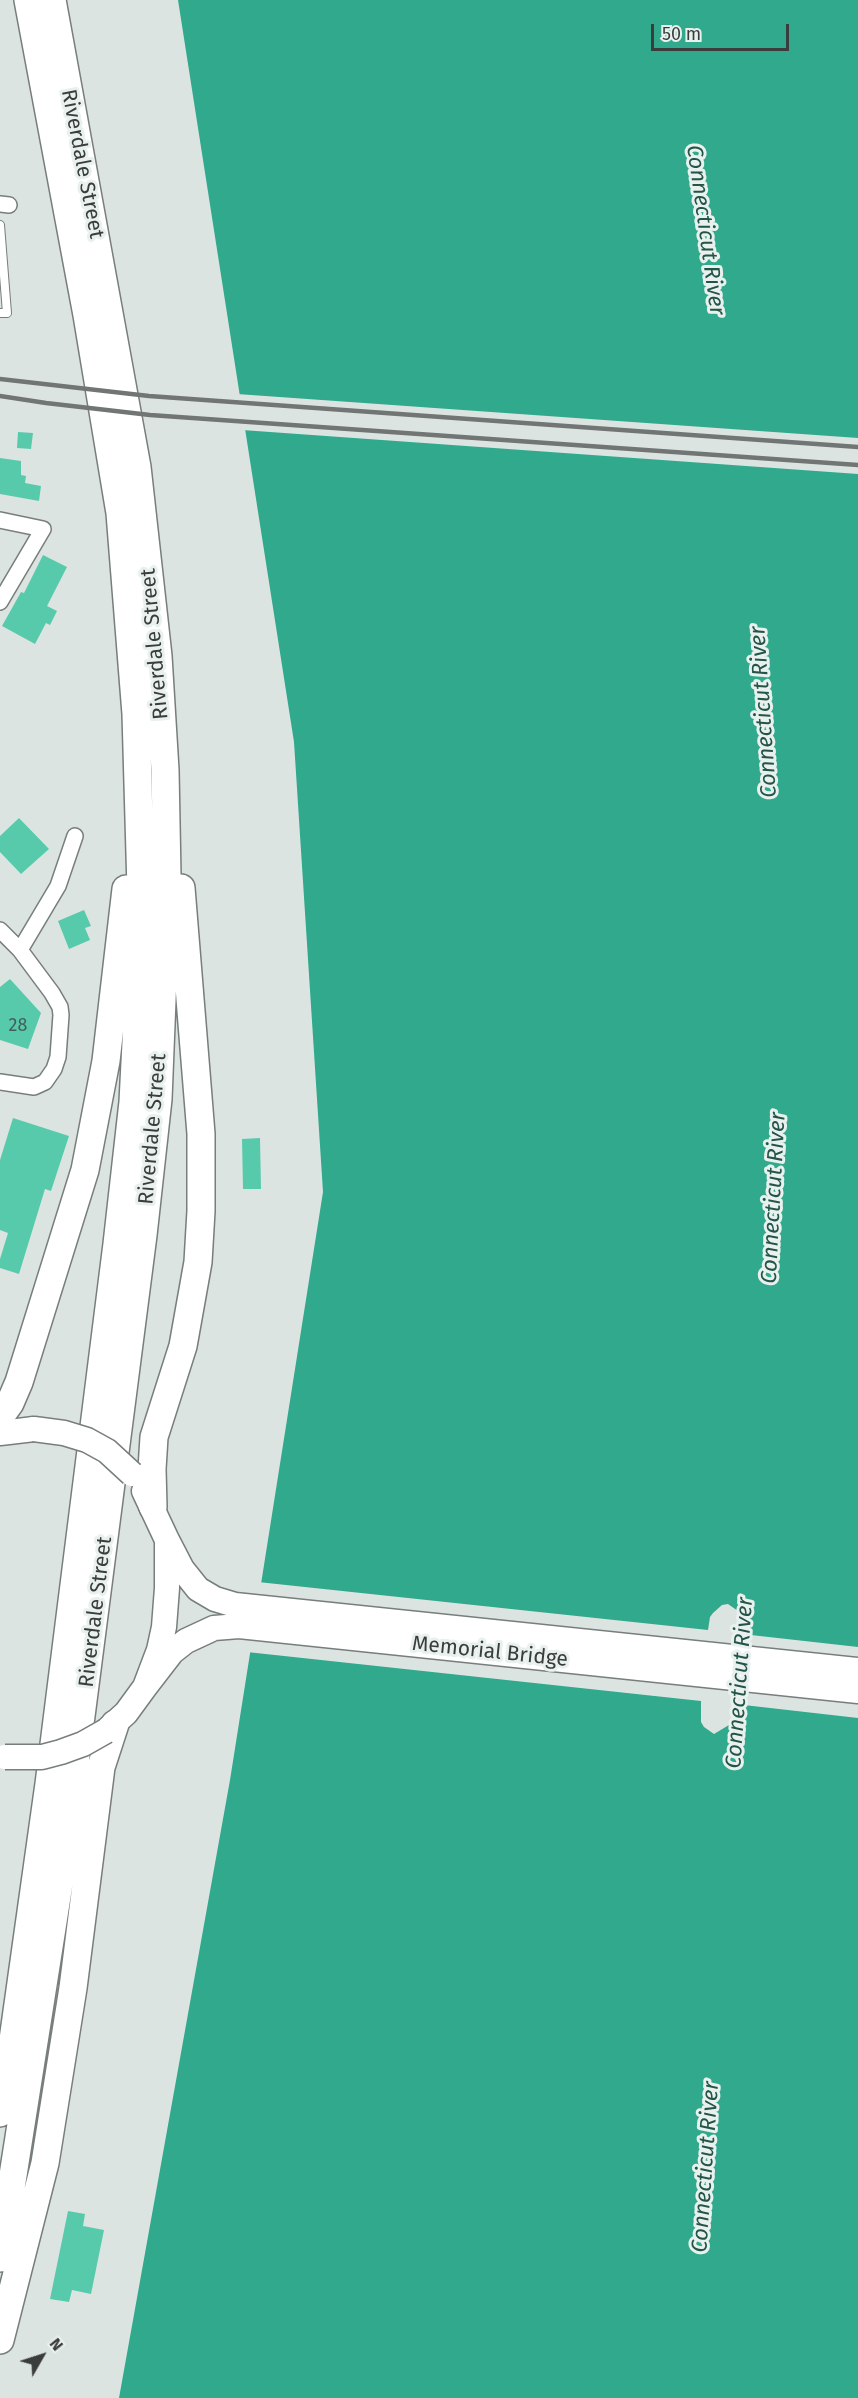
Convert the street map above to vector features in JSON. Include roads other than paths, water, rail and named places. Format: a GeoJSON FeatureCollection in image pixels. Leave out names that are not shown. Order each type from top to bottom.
{"type":"FeatureCollection","features":[{"type":"Feature","properties":{"kind":"highway","name":"Riverdale Street"},"geometry":{"type":"LineString","coordinates":[[0,2114],[12,2047],[49,1784],[134,1102],[142,924],[138,762],[132,653],[120,513],[87,315],[28,0]]}},
{"type":"Feature","properties":{"kind":"highway","name":"Riverdale Street"},"geometry":{"type":"LineString","coordinates":[[0,2258],[62,1871],[109,1512],[157,1111],[167,876],[165,770],[158,656],[137,467],[52,0]]}},
{"type":"Feature","properties":{"kind":"highway"},"geometry":{"type":"LineString","coordinates":[[0,1417],[15,1394],[22,1374],[72,1218],[93,1134],[115,1002],[138,762]]}},
{"type":"Feature","properties":{"kind":"highway"},"geometry":{"type":"LineString","coordinates":[[153,1507],[154,1437],[183,1346],[198,1253],[202,1184],[183,901],[165,770]]}},
{"type":"Feature","properties":{"kind":"highway"},"geometry":{"type":"LineString","coordinates":[[0,2340],[45,2163],[73,1988],[101,1767],[111,1727]]}},
{"type":"Feature","properties":{"kind":"main road","name":"Memorial Bridge"},"geometry":{"type":"LineString","coordinates":[[0,1433],[34,1429],[64,1433],[87,1440],[107,1451],[132,1474],[153,1507],[167,1540],[191,1582],[206,1594],[223,1602],[242,1606],[858,1670]]}},
{"type":"Feature","properties":{"kind":"main road"},"geometry":{"type":"LineString","coordinates":[[2,1757],[33,1757],[61,1752],[84,1744],[111,1727],[126,1713],[145,1687],[159,1650],[164,1627],[167,1588],[167,1540]]}},
{"type":"Feature","properties":{"kind":"main road","name":"Memorial Bridge"},"geometry":{"type":"LineString","coordinates":[[145,1687],[166,1659],[192,1637],[220,1626],[239,1626],[858,1690]]}},
{"type":"Feature","properties":{"kind":"street"},"geometry":{"type":"LineString","coordinates":[[0,520],[43,529],[0,602]]}},
{"type":"Feature","properties":{"kind":"street"},"geometry":{"type":"LineString","coordinates":[[20,950],[58,886],[75,836]]}},
{"type":"Feature","properties":{"kind":"street"},"geometry":{"type":"LineString","coordinates":[[0,930],[20,950],[58,1004],[61,1015],[58,1057],[50,1075],[40,1086],[0,1082]]}},
{"type":"Feature","properties":{"kind":"lane"},"geometry":{"type":"LineString","coordinates":[[0,225],[7,313],[0,313]]}},
{"type":"Feature","properties":{"kind":"water","name":"Connecticut River"},"geometry":{"type":"Polygon","coordinates":[[[178,0],[858,0],[858,2398],[119,2398],[230,1780],[323,1192],[294,742],[178,0]]]}},
{"type":"Feature","properties":{"kind":"railway"},"geometry":{"type":"LineString","coordinates":[[0,379],[149,396],[858,447]]}},
{"type":"Feature","properties":{"kind":"railway"},"geometry":{"type":"LineString","coordinates":[[0,396],[150,415],[858,465]]}}]}
